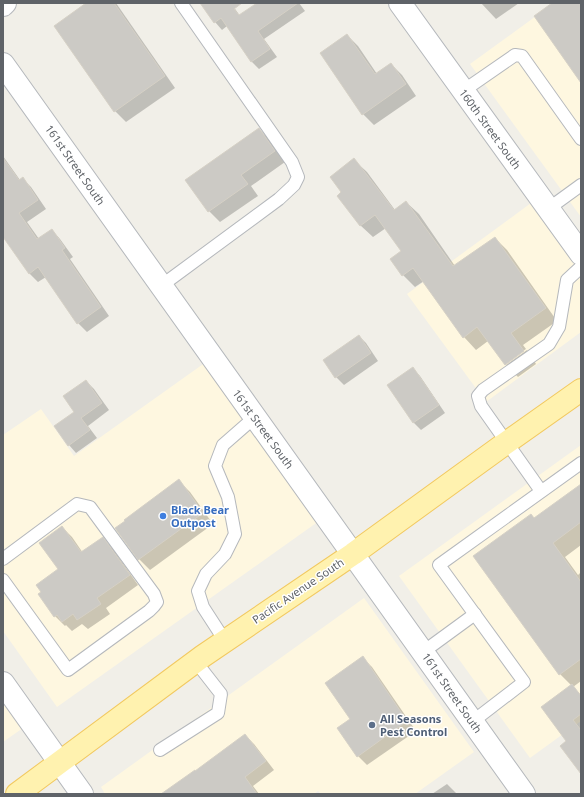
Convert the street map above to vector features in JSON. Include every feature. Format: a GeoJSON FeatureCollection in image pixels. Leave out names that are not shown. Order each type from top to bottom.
{"type":"FeatureCollection","features":[{"type":"Feature","properties":{"kind":"main road","name":"Pacific Avenue South"},"geometry":{"type":"LineString","coordinates":[[17,794],[225,641],[353,554],[581,390]]}},
{"type":"Feature","properties":{"kind":"street","name":"160th Street South"},"geometry":{"type":"LineString","coordinates":[[400,3],[581,256]]}},
{"type":"Feature","properties":{"kind":"street","name":"161st Street South"},"geometry":{"type":"LineString","coordinates":[[3,64],[524,794]]}},
{"type":"Feature","properties":{"kind":"street"},"geometry":{"type":"LineString","coordinates":[[3,684],[82,794]]}},
{"type":"Feature","properties":{"kind":"lane"},"geometry":{"type":"LineString","coordinates":[[161,286],[279,199],[294,185],[298,177],[292,162],[182,3]]}},
{"type":"Feature","properties":{"kind":"lane"},"geometry":{"type":"LineString","coordinates":[[463,91],[515,56],[522,56],[581,139]]}},
{"type":"Feature","properties":{"kind":"lane"},"geometry":{"type":"LineString","coordinates":[[548,209],[581,185]]}},
{"type":"Feature","properties":{"kind":"lane"},"geometry":{"type":"LineString","coordinates":[[541,491],[481,406],[478,396],[483,390],[549,344],[559,327],[567,280],[581,256]]}},
{"type":"Feature","properties":{"kind":"lane"},"geometry":{"type":"LineString","coordinates":[[225,641],[203,607],[198,591],[206,574],[225,554],[235,534],[228,497],[215,466],[223,445],[255,417]]}},
{"type":"Feature","properties":{"kind":"lane"},"geometry":{"type":"LineString","coordinates":[[472,722],[524,682],[439,565],[581,463]]}},
{"type":"Feature","properties":{"kind":"lane"},"geometry":{"type":"LineString","coordinates":[[3,559],[77,504],[90,507],[154,594],[157,602],[149,611],[68,670],[3,580]]}},
{"type":"Feature","properties":{"kind":"lane"},"geometry":{"type":"LineString","coordinates":[[423,652],[475,614]]}},
{"type":"Feature","properties":{"kind":"lane"},"geometry":{"type":"LineString","coordinates":[[160,750],[218,713],[221,694],[196,662]]}},
{"type":"Feature","properties":{"kind":"shaded area"},"geometry":{"type":"Polygon","coordinates":[[[554,3],[581,3],[581,217],[470,64],[554,3]]]}},
{"type":"Feature","properties":{"kind":"shaded area"},"geometry":{"type":"Polygon","coordinates":[[[531,203],[581,271],[581,332],[486,402],[407,294],[531,203]]]}},
{"type":"Feature","properties":{"kind":"shaded area"},"geometry":{"type":"Polygon","coordinates":[[[206,362],[319,521],[57,707],[3,631],[3,435],[41,409],[74,456],[206,362]]]}},
{"type":"Feature","properties":{"kind":"shaded area"},"geometry":{"type":"Polygon","coordinates":[[[581,445],[581,721],[530,758],[399,576],[581,445]]]}},
{"type":"Feature","properties":{"kind":"shaded area"},"geometry":{"type":"Polygon","coordinates":[[[364,598],[474,752],[415,794],[321,794],[318,791],[314,794],[105,794],[101,787],[364,598]]]}},
{"type":"Feature","properties":{"kind":"shaded area"},"geometry":{"type":"Polygon","coordinates":[[[3,701],[23,728],[3,742],[3,701]]]}},
{"type":"Feature","properties":{"kind":"building"},"geometry":{"type":"Polygon","coordinates":[[[86,3],[114,3],[165,76],[114,112],[54,26],[86,3]]]}},
{"type":"Feature","properties":{"kind":"building"},"geometry":{"type":"Polygon","coordinates":[[[200,3],[242,3],[234,9],[239,15],[257,3],[298,3],[258,31],[270,49],[251,62],[221,18],[214,23],[200,3]]]}},
{"type":"Feature","properties":{"kind":"building"},"geometry":{"type":"Polygon","coordinates":[[[552,3],[581,3],[581,83],[534,16],[552,3]]]}},
{"type":"Feature","properties":{"kind":"building"},"geometry":{"type":"Polygon","coordinates":[[[347,34],[375,74],[391,63],[406,84],[362,115],[320,53],[347,34]]]}},
{"type":"Feature","properties":{"kind":"building"},"geometry":{"type":"Polygon","coordinates":[[[259,128],[275,151],[241,175],[248,184],[208,212],[185,180],[259,128]]]}},
{"type":"Feature","properties":{"kind":"building"},"geometry":{"type":"Polygon","coordinates":[[[3,158],[19,180],[23,177],[38,200],[19,213],[37,239],[52,229],[65,248],[62,250],[101,307],[77,324],[38,267],[29,274],[3,237],[3,158]]]}},
{"type":"Feature","properties":{"kind":"building"},"geometry":{"type":"Polygon","coordinates":[[[354,158],[394,210],[406,201],[453,266],[495,237],[546,308],[511,333],[524,351],[505,365],[477,327],[463,338],[413,268],[402,276],[390,259],[401,251],[375,215],[360,226],[337,196],[341,192],[330,177],[354,158]]]}},
{"type":"Feature","properties":{"kind":"building"},"geometry":{"type":"Polygon","coordinates":[[[359,335],[371,353],[335,378],[323,360],[359,335]]]}},
{"type":"Feature","properties":{"kind":"building"},"geometry":{"type":"Polygon","coordinates":[[[413,367],[439,405],[413,423],[387,385],[413,367]]]}},
{"type":"Feature","properties":{"kind":"building"},"geometry":{"type":"Polygon","coordinates":[[[86,380],[102,403],[81,418],[90,430],[68,446],[54,426],[74,412],[63,396],[86,380]]]}},
{"type":"Feature","properties":{"kind":"building","name":"Black Bear Outpost"},"geometry":{"type":"Polygon","coordinates":[[[179,479],[203,513],[138,560],[115,528],[179,479]]]}},
{"type":"Feature","properties":{"kind":"building"},"geometry":{"type":"Polygon","coordinates":[[[581,484],[581,522],[553,543],[581,582],[581,659],[559,675],[473,556],[531,514],[534,518],[581,484]]]}},
{"type":"Feature","properties":{"kind":"building"},"geometry":{"type":"Polygon","coordinates":[[[62,526],[81,552],[103,537],[130,575],[97,598],[101,604],[77,620],[73,614],[62,622],[57,615],[54,617],[38,594],[41,592],[36,585],[58,569],[39,543],[62,526]]]}},
{"type":"Feature","properties":{"kind":"building"},"geometry":{"type":"Polygon","coordinates":[[[363,656],[407,721],[357,757],[337,728],[350,719],[325,683],[363,656]]]}},
{"type":"Feature","properties":{"kind":"building"},"geometry":{"type":"Polygon","coordinates":[[[572,684],[581,696],[581,714],[573,720],[581,730],[581,774],[560,746],[566,741],[541,707],[572,684]]]}},
{"type":"Feature","properties":{"kind":"building"},"geometry":{"type":"Polygon","coordinates":[[[245,734],[266,761],[245,777],[257,794],[161,794],[195,771],[245,734]]]}},
{"type":"Feature","properties":{"kind":"place","name":"Black Bear Outpost"},"geometry":{"type":"Point","coordinates":[163,516]}},
{"type":"Feature","properties":{"kind":"place","name":"All Seasons Pest Control"},"geometry":{"type":"Point","coordinates":[372,725]}}]}
